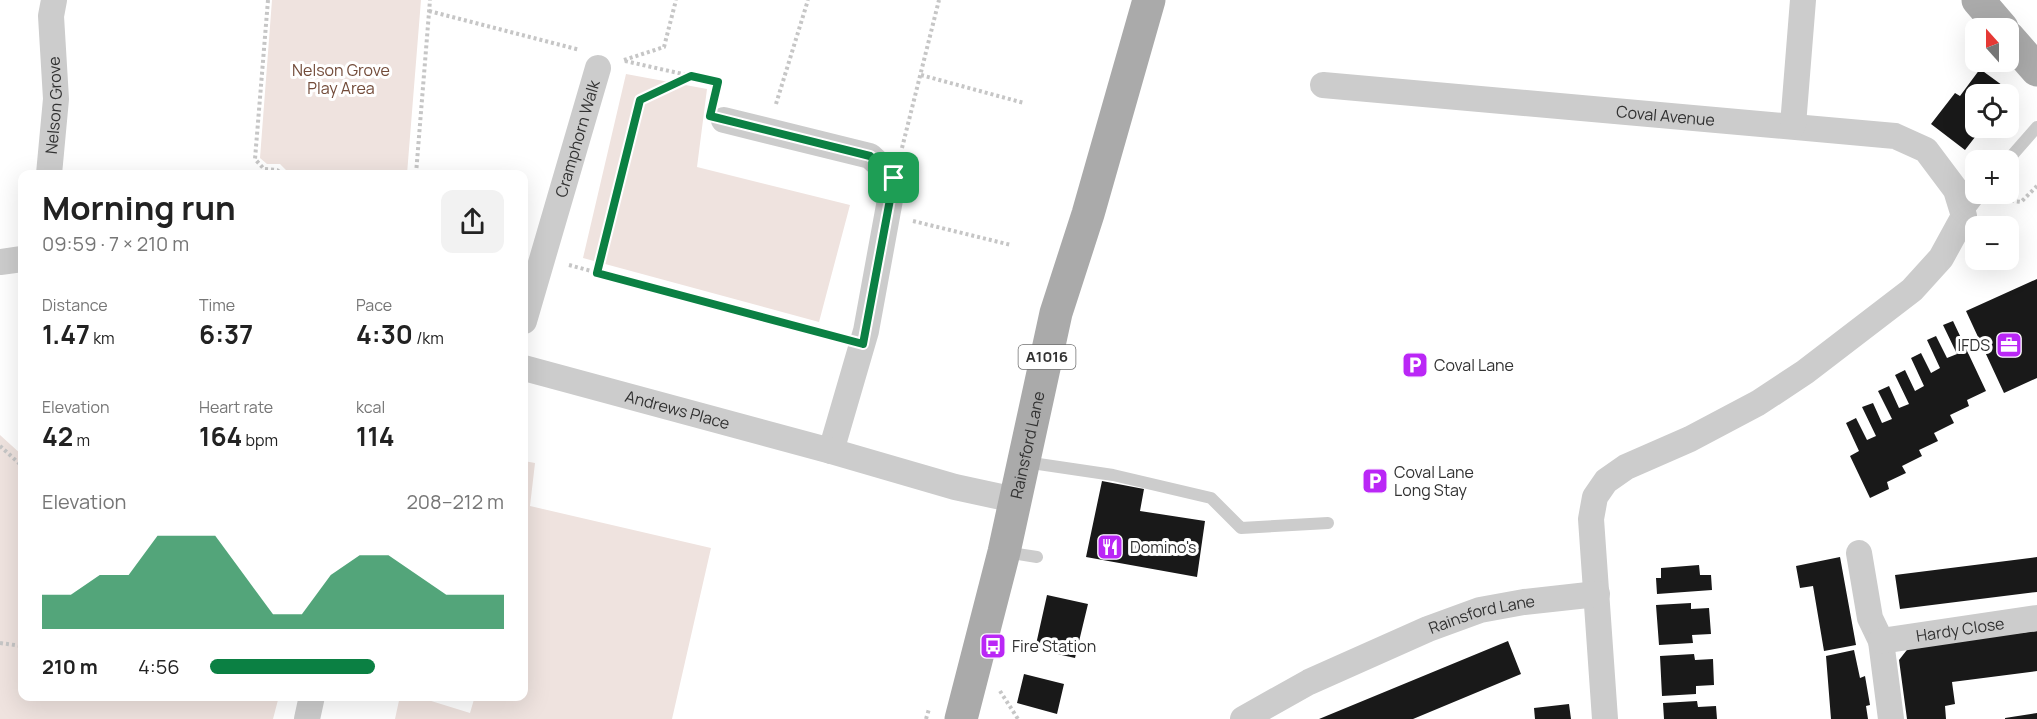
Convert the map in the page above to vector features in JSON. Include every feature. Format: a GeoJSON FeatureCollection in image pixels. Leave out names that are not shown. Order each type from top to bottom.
{"type":"FeatureCollection","features":[{"type":"Feature","properties":{"kind":"main road","name":"Rainsford Lane"},"geometry":{"type":"LineString","coordinates":[[961,719],[1004,552],[1056,313],[1088,214],[1149,0]]}},
{"type":"Feature","properties":{"kind":"main road"},"geometry":{"type":"LineString","coordinates":[[1978,0],[1993,18]]}},
{"type":"Feature","properties":{"kind":"street","name":"Nelson Grove"},"geometry":{"type":"LineString","coordinates":[[49,170],[56,99],[51,25],[54,0]]}},
{"type":"Feature","properties":{"kind":"street"},"geometry":{"type":"LineString","coordinates":[[1792,125],[1803,0]]}},
{"type":"Feature","properties":{"kind":"street","name":"Cramphorn Walk"},"geometry":{"type":"LineString","coordinates":[[528,307],[602,60]]}},
{"type":"Feature","properties":{"kind":"street","name":"Coval Avenue"},"geometry":{"type":"LineString","coordinates":[[1323,85],[1792,125],[1895,136],[1926,150],[1956,190],[1964,216]]}},
{"type":"Feature","properties":{"kind":"street"},"geometry":{"type":"LineString","coordinates":[[724,120],[870,156],[894,178],[863,344],[831,450]]}},
{"type":"Feature","properties":{"kind":"street"},"geometry":{"type":"LineString","coordinates":[[1605,719],[1592,507],[1606,480],[1626,467],[1690,439],[1758,404],[1805,372],[1912,290],[1941,258],[1964,216]]}},
{"type":"Feature","properties":{"kind":"street"},"geometry":{"type":"LineString","coordinates":[[0,262],[18,260]]}},
{"type":"Feature","properties":{"kind":"street","name":"Andrews Place"},"geometry":{"type":"LineString","coordinates":[[528,369],[831,450],[955,488],[1015,500]]}},
{"type":"Feature","properties":{"kind":"street"},"geometry":{"type":"LineString","coordinates":[[1859,554],[1870,618],[1881,641],[1891,719]]}},
{"type":"Feature","properties":{"kind":"street","name":"Rainsford Lane"},"geometry":{"type":"LineString","coordinates":[[1243,719],[1309,682],[1428,629],[1469,614],[1524,602],[1597,594]]}},
{"type":"Feature","properties":{"kind":"street","name":"Hardy Close"},"geometry":{"type":"LineString","coordinates":[[1881,641],[2037,618]]}},
{"type":"Feature","properties":{"kind":"street"},"geometry":{"type":"LineString","coordinates":[[307,719],[311,701]]}},
{"type":"Feature","properties":{"kind":"lane"},"geometry":{"type":"LineString","coordinates":[[2017,150],[2037,127]]}},
{"type":"Feature","properties":{"kind":"lane"},"geometry":{"type":"LineString","coordinates":[[1964,216],[1973,204]]}},
{"type":"Feature","properties":{"kind":"lane"},"geometry":{"type":"LineString","coordinates":[[1024,462],[1055,469],[1113,475],[1211,498],[1241,528],[1328,523]]}},
{"type":"Feature","properties":{"kind":"lane"},"geometry":{"type":"LineString","coordinates":[[1004,552],[1037,557]]}},
{"type":"Feature","properties":{"kind":"path"},"geometry":{"type":"LineString","coordinates":[[268,0],[255,159],[264,169],[277,170]]}},
{"type":"Feature","properties":{"kind":"path"},"geometry":{"type":"LineString","coordinates":[[416,170],[430,0]]}},
{"type":"Feature","properties":{"kind":"path"},"geometry":{"type":"LineString","coordinates":[[602,60],[664,47],[676,0]]}},
{"type":"Feature","properties":{"kind":"path"},"geometry":{"type":"LineString","coordinates":[[768,131],[808,0]]}},
{"type":"Feature","properties":{"kind":"path"},"geometry":{"type":"LineString","coordinates":[[894,178],[939,0]]}},
{"type":"Feature","properties":{"kind":"path"},"geometry":{"type":"LineString","coordinates":[[429,10],[602,60],[718,82],[710,116],[724,120]]}},
{"type":"Feature","properties":{"kind":"path"},"geometry":{"type":"LineString","coordinates":[[921,75],[1024,103]]}},
{"type":"Feature","properties":{"kind":"path"},"geometry":{"type":"LineString","coordinates":[[597,273],[640,100],[691,76]]}},
{"type":"Feature","properties":{"kind":"path"},"geometry":{"type":"LineString","coordinates":[[2021,202],[2037,186]]}},
{"type":"Feature","properties":{"kind":"path"},"geometry":{"type":"LineString","coordinates":[[888,215],[1011,245]]}},
{"type":"Feature","properties":{"kind":"path"},"geometry":{"type":"LineString","coordinates":[[542,258],[863,344]]}},
{"type":"Feature","properties":{"kind":"path"},"geometry":{"type":"LineString","coordinates":[[0,446],[18,462]]}},
{"type":"Feature","properties":{"kind":"path"},"geometry":{"type":"LineString","coordinates":[[0,643],[18,645]]}},
{"type":"Feature","properties":{"kind":"green space","name":"Nelson Grove Play Area"},"geometry":{"type":"Polygon","coordinates":[[[272,0],[421,0],[407,170],[286,170],[280,164],[267,164],[260,158],[272,0]]]}},
{"type":"Feature","properties":{"kind":"green space"},"geometry":{"type":"Polygon","coordinates":[[[626,74],[707,89],[697,167],[850,205],[819,322],[583,258],[626,74]]]}},
{"type":"Feature","properties":{"kind":"green space"},"geometry":{"type":"Polygon","coordinates":[[[0,435],[18,451],[18,701],[278,701],[273,719],[0,719],[0,435]]]}},
{"type":"Feature","properties":{"kind":"green space"},"geometry":{"type":"Polygon","coordinates":[[[528,462],[535,463],[530,506],[711,548],[672,719],[395,719],[399,701],[431,701],[470,713],[474,701],[528,701],[528,462]]]}},
{"type":"Feature","properties":{"kind":"building"},"geometry":{"type":"Polygon","coordinates":[[[1978,72],[1984,72],[2001,84],[1969,84],[1978,72]]]}},
{"type":"Feature","properties":{"kind":"building"},"geometry":{"type":"Polygon","coordinates":[[[1965,89],[1965,138],[1974,138],[1965,150],[1931,124],[1955,93],[1960,96],[1965,89]]]}},
{"type":"Feature","properties":{"kind":"building","name":"IFDS"},"geometry":{"type":"Polygon","coordinates":[[[2037,279],[2037,378],[2004,393],[1966,311],[2037,279]]]}},
{"type":"Feature","properties":{"kind":"building"},"geometry":{"type":"Polygon","coordinates":[[[1953,321],[1986,391],[1967,400],[1969,406],[1950,415],[1954,423],[1934,433],[1938,441],[1919,450],[1922,456],[1902,466],[1906,473],[1887,482],[1889,489],[1870,498],[1850,456],[1859,451],[1846,423],[1856,418],[1867,440],[1876,436],[1862,407],[1873,403],[1882,423],[1892,419],[1878,391],[1889,386],[1899,408],[1909,404],[1895,375],[1905,370],[1915,391],[1924,386],[1911,358],[1921,353],[1931,373],[1940,368],[1927,340],[1936,336],[1947,358],[1957,354],[1943,325],[1953,321]]]}},
{"type":"Feature","properties":{"kind":"building"},"geometry":{"type":"Polygon","coordinates":[[[1102,481],[1144,489],[1140,511],[1205,521],[1197,577],[1086,557],[1102,481]]]}},
{"type":"Feature","properties":{"kind":"building"},"geometry":{"type":"Polygon","coordinates":[[[1840,557],[1856,645],[1824,651],[1813,586],[1800,588],[1796,566],[1840,557]]]}},
{"type":"Feature","properties":{"kind":"building"},"geometry":{"type":"Polygon","coordinates":[[[2037,557],[2037,592],[1900,609],[1895,575],[2037,557]]]}},
{"type":"Feature","properties":{"kind":"building"},"geometry":{"type":"Polygon","coordinates":[[[1699,565],[1700,575],[1711,575],[1712,590],[1657,594],[1656,578],[1661,578],[1661,568],[1699,565]]]}},
{"type":"Feature","properties":{"kind":"building"},"geometry":{"type":"Polygon","coordinates":[[[1047,595],[1088,604],[1075,658],[1035,649],[1047,595]]]}},
{"type":"Feature","properties":{"kind":"building"},"geometry":{"type":"Polygon","coordinates":[[[1691,603],[1691,609],[1709,608],[1711,634],[1692,635],[1693,643],[1659,645],[1656,605],[1691,603]]]}},
{"type":"Feature","properties":{"kind":"building"},"geometry":{"type":"Polygon","coordinates":[[[2037,631],[2037,671],[1952,682],[1955,704],[1945,706],[1946,719],[1907,719],[1899,660],[1910,646],[2037,631]]]}},
{"type":"Feature","properties":{"kind":"building"},"geometry":{"type":"Polygon","coordinates":[[[1508,641],[1521,674],[1413,719],[1319,719],[1508,641]]]}},
{"type":"Feature","properties":{"kind":"building"},"geometry":{"type":"Polygon","coordinates":[[[1854,650],[1860,678],[1865,676],[1870,705],[1866,706],[1868,719],[1831,719],[1826,656],[1854,650]]]}},
{"type":"Feature","properties":{"kind":"building"},"geometry":{"type":"Polygon","coordinates":[[[1694,654],[1695,660],[1713,659],[1714,685],[1696,686],[1696,694],[1662,696],[1660,656],[1694,654]]]}},
{"type":"Feature","properties":{"kind":"building"},"geometry":{"type":"Polygon","coordinates":[[[1024,674],[1064,684],[1057,714],[1017,703],[1024,674]]]}},
{"type":"Feature","properties":{"kind":"building"},"geometry":{"type":"Polygon","coordinates":[[[1697,701],[1698,707],[1716,706],[1717,719],[1664,719],[1663,703],[1697,701]]]}},
{"type":"Feature","properties":{"kind":"building"},"geometry":{"type":"Polygon","coordinates":[[[1569,704],[1571,719],[1535,719],[1534,708],[1569,704]]]}},
{"type":"Feature","properties":{"kind":"building"},"geometry":{"type":"Polygon","coordinates":[[[2037,713],[2037,719],[2005,719],[2005,718],[2037,713]]]}},
{"type":"Feature","properties":{"kind":"place","name":"IFDS"},"geometry":{"type":"Point","coordinates":[2009,345]}},
{"type":"Feature","properties":{"kind":"place","name":"Coval Lane"},"geometry":{"type":"Point","coordinates":[1415,365]}},
{"type":"Feature","properties":{"kind":"place","name":"Coval Lane Long Stay"},"geometry":{"type":"Point","coordinates":[1375,481]}},
{"type":"Feature","properties":{"kind":"place","name":"Domino's"},"geometry":{"type":"Point","coordinates":[1110,547]}},
{"type":"Feature","properties":{"kind":"place","name":"Fire Station"},"geometry":{"type":"Point","coordinates":[993,646]}},
{"type":"Feature","properties":{"kind":"route"},"geometry":{"type":"LineString","coordinates":[[691,76],[718,82],[710,116],[870,156],[894,178],[863,344],[597,273],[640,100],[691,76]]}}]}
